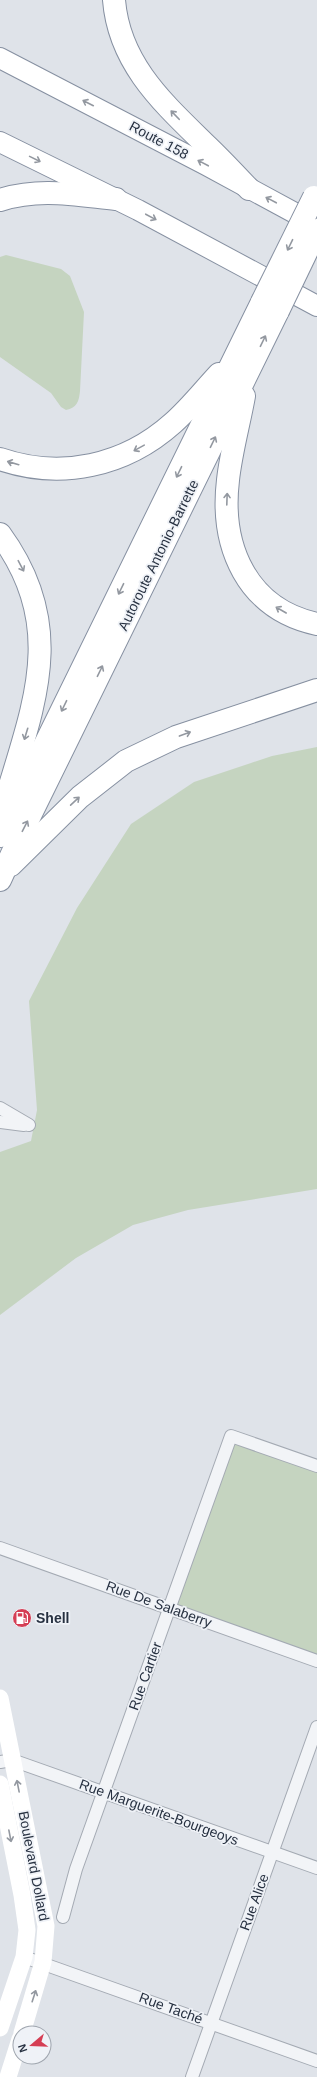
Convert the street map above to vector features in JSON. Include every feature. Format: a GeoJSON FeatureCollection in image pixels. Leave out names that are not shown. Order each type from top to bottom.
{"type":"FeatureCollection","features":[{"type":"Feature","properties":{"kind":"highway"},"geometry":{"type":"LineString","coordinates":[[114,0],[116,18],[125,45],[142,76],[171,112],[249,189]]}},
{"type":"Feature","properties":{"kind":"highway","name":"Route 158"},"geometry":{"type":"LineString","coordinates":[[0,58],[317,225]]}},
{"type":"Feature","properties":{"kind":"highway"},"geometry":{"type":"LineString","coordinates":[[0,142],[116,199],[317,306]]}},
{"type":"Feature","properties":{"kind":"highway"},"geometry":{"type":"LineString","coordinates":[[0,200],[22,194],[43,192],[116,199]]}},
{"type":"Feature","properties":{"kind":"highway","name":"Autoroute Antonio-Barrette"},"geometry":{"type":"LineString","coordinates":[[0,836],[270,306],[315,194]]}},
{"type":"Feature","properties":{"kind":"highway","name":"Autoroute Antonio-Barrette"},"geometry":{"type":"LineString","coordinates":[[270,306],[317,230]]}},
{"type":"Feature","properties":{"kind":"highway"},"geometry":{"type":"LineString","coordinates":[[0,459],[35,468],[70,469],[93,466],[127,454],[149,442],[242,363]]}},
{"type":"Feature","properties":{"kind":"highway"},"geometry":{"type":"LineString","coordinates":[[242,363],[228,480],[227,517],[233,550],[247,580],[262,596],[290,615],[317,624]]}},
{"type":"Feature","properties":{"kind":"highway","name":"Autoroute Antonio-Barrette"},"geometry":{"type":"LineString","coordinates":[[1,877],[242,363]]}},
{"type":"Feature","properties":{"kind":"highway"},"geometry":{"type":"LineString","coordinates":[[0,534],[20,563],[29,584],[38,617],[40,639],[35,701],[0,820]]}},
{"type":"Feature","properties":{"kind":"highway"},"geometry":{"type":"LineString","coordinates":[[1,877],[80,797],[126,761],[151,748],[182,735],[317,690]]}},
{"type":"Feature","properties":{"kind":"main road","name":"Boulevard Dollard"},"geometry":{"type":"LineString","coordinates":[[0,1698],[6,1761],[46,1926],[43,1962],[24,2025]]}},
{"type":"Feature","properties":{"kind":"main road","name":"Boulevard Dollard"},"geometry":{"type":"LineString","coordinates":[[0,1784],[22,1895],[27,1930],[24,1956],[0,2028]]}},
{"type":"Feature","properties":{"kind":"main road"},"geometry":{"type":"LineString","coordinates":[[8,2077],[12,2064]]}},
{"type":"Feature","properties":{"kind":"street"},"geometry":{"type":"LineString","coordinates":[[0,1108],[29,1126],[0,1122]]}},
{"type":"Feature","properties":{"kind":"street","name":"Rue Cartier"},"geometry":{"type":"LineString","coordinates":[[63,1917],[76,1869],[231,1436],[317,1466]]}},
{"type":"Feature","properties":{"kind":"street","name":"Rue De Salaberry"},"geometry":{"type":"LineString","coordinates":[[0,1548],[317,1661]]}},
{"type":"Feature","properties":{"kind":"street","name":"Rue Alice"},"geometry":{"type":"LineString","coordinates":[[192,2077],[317,1726]]}},
{"type":"Feature","properties":{"kind":"street","name":"Rue Marguerite-Bourgeoys"},"geometry":{"type":"LineString","coordinates":[[6,1761],[104,1792],[317,1868]]}},
{"type":"Feature","properties":{"kind":"street","name":"Rue Taché"},"geometry":{"type":"LineString","coordinates":[[24,1956],[317,2061]]}},
{"type":"Feature","properties":{"kind":"green space"},"geometry":{"type":"Polygon","coordinates":[[[6,255],[61,269],[70,276],[84,312],[80,395],[77,404],[73,408],[66,410],[61,407],[51,393],[0,357],[0,257],[6,255]]]}},
{"type":"Feature","properties":{"kind":"green space"},"geometry":{"type":"Polygon","coordinates":[[[317,747],[317,1189],[188,1210],[133,1225],[76,1258],[0,1315],[0,1152],[31,1141],[37,1110],[29,1001],[77,908],[131,824],[194,782],[272,756],[317,747]]]}},
{"type":"Feature","properties":{"kind":"green space"},"geometry":{"type":"Polygon","coordinates":[[[231,1436],[317,1468],[317,1661],[170,1608],[231,1436]]]}},
{"type":"Feature","properties":{"kind":"place","name":"Shell"},"geometry":{"type":"Point","coordinates":[22,1618]}}]}
